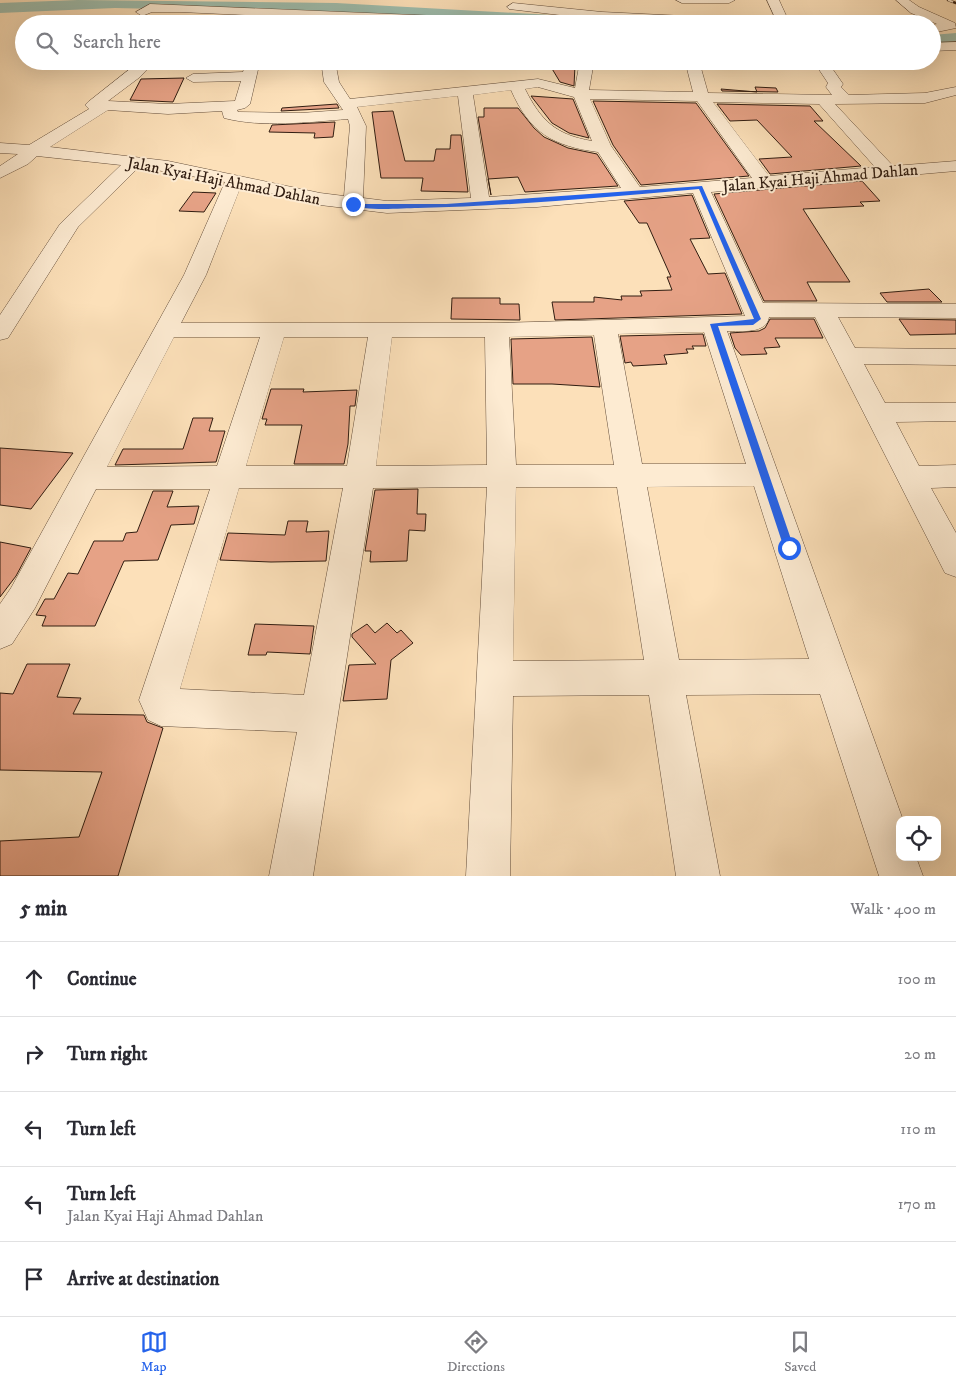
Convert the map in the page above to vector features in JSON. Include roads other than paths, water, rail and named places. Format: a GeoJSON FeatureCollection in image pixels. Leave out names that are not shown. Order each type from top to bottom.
{"type":"FeatureCollection","features":[{"type":"Feature","properties":{"kind":"street"},"geometry":{"type":"LineString","coordinates":[[677,0],[680,15]]}},
{"type":"Feature","properties":{"kind":"street"},"geometry":{"type":"LineString","coordinates":[[682,0],[729,0]]}},
{"type":"Feature","properties":{"kind":"street"},"geometry":{"type":"LineString","coordinates":[[773,0],[780,15]]}},
{"type":"Feature","properties":{"kind":"street"},"geometry":{"type":"LineString","coordinates":[[902,0],[915,10],[926,15]]}},
{"type":"Feature","properties":{"kind":"street"},"geometry":{"type":"LineString","coordinates":[[515,7],[570,1]]}},
{"type":"Feature","properties":{"kind":"street"},"geometry":{"type":"LineString","coordinates":[[496,5],[592,15]]}},
{"type":"Feature","properties":{"kind":"street"},"geometry":{"type":"LineString","coordinates":[[142,12],[150,8],[341,14]]}},
{"type":"Feature","properties":{"kind":"street"},"geometry":{"type":"LineString","coordinates":[[941,22],[951,26],[941,28]]}},
{"type":"Feature","properties":{"kind":"street"},"geometry":{"type":"LineString","coordinates":[[941,47],[956,46]]}},
{"type":"Feature","properties":{"kind":"street"},"geometry":{"type":"LineString","coordinates":[[139,70],[93,105],[168,109],[242,104],[250,70]]}},
{"type":"Feature","properties":{"kind":"street"},"geometry":{"type":"LineString","coordinates":[[193,78],[239,70]]}},
{"type":"Feature","properties":{"kind":"street"},"geometry":{"type":"LineString","coordinates":[[329,70],[330,84],[350,109],[358,126],[353,204]]}},
{"type":"Feature","properties":{"kind":"street"},"geometry":{"type":"LineString","coordinates":[[585,70],[581,94],[603,148],[621,177],[634,192]]}},
{"type":"Feature","properties":{"kind":"street"},"geometry":{"type":"LineString","coordinates":[[694,70],[702,98],[765,183]]}},
{"type":"Feature","properties":{"kind":"street"},"geometry":{"type":"LineString","coordinates":[[826,70],[836,84],[834,87],[844,100]]}},
{"type":"Feature","properties":{"kind":"street"},"geometry":{"type":"LineString","coordinates":[[229,106],[230,115],[238,118],[301,118],[465,90],[543,83],[581,94],[702,98],[908,99],[955,93]]}},
{"type":"Feature","properties":{"kind":"street"},"geometry":{"type":"LineString","coordinates":[[516,85],[530,112],[553,134],[574,144],[603,148]]}},
{"type":"Feature","properties":{"kind":"street"},"geometry":{"type":"LineString","coordinates":[[465,90],[481,204]]}},
{"type":"Feature","properties":{"kind":"street"},"geometry":{"type":"LineString","coordinates":[[823,100],[888,171]]}},
{"type":"Feature","properties":{"kind":"street"},"geometry":{"type":"LineString","coordinates":[[0,173],[22,160],[34,149],[103,107]]}},
{"type":"Feature","properties":{"kind":"street","name":"Jalan Kyai Haji Ahmad Dahlan"},"geometry":{"type":"LineString","coordinates":[[0,148],[34,149],[134,162],[234,179],[320,199],[387,207],[481,204],[765,183],[956,166]]}},
{"type":"Feature","properties":{"kind":"street"},"geometry":{"type":"LineString","coordinates":[[0,333],[70,224],[134,162]]}},
{"type":"Feature","properties":{"kind":"street"},"geometry":{"type":"LineString","coordinates":[[0,633],[24,598],[86,478],[167,330],[195,275],[234,179]]}},
{"type":"Feature","properties":{"kind":"street"},"geometry":{"type":"LineString","coordinates":[[167,330],[497,330],[753,323],[758,319],[755,310],[700,188]]}},
{"type":"Feature","properties":{"kind":"street"},"geometry":{"type":"LineString","coordinates":[[755,310],[956,311]]}},
{"type":"Feature","properties":{"kind":"street"},"geometry":{"type":"LineString","coordinates":[[823,310],[849,356],[876,413],[956,563]]}},
{"type":"Feature","properties":{"kind":"street"},"geometry":{"type":"LineString","coordinates":[[713,324],[901,876]]}},
{"type":"Feature","properties":{"kind":"street"},"geometry":{"type":"LineString","coordinates":[[604,328],[698,876]]}},
{"type":"Feature","properties":{"kind":"street"},"geometry":{"type":"LineString","coordinates":[[488,876],[502,476],[497,330]]}},
{"type":"Feature","properties":{"kind":"street"},"geometry":{"type":"LineString","coordinates":[[274,331],[158,700],[161,707],[319,714]]}},
{"type":"Feature","properties":{"kind":"street"},"geometry":{"type":"LineString","coordinates":[[291,876],[360,476],[381,331]]}},
{"type":"Feature","properties":{"kind":"street"},"geometry":{"type":"LineString","coordinates":[[849,356],[956,357]]}},
{"type":"Feature","properties":{"kind":"street"},"geometry":{"type":"LineString","coordinates":[[876,413],[956,412]]}},
{"type":"Feature","properties":{"kind":"street"},"geometry":{"type":"LineString","coordinates":[[86,478],[764,475]]}},
{"type":"Feature","properties":{"kind":"street"},"geometry":{"type":"LineString","coordinates":[[911,476],[956,476]]}},
{"type":"Feature","properties":{"kind":"street"},"geometry":{"type":"LineString","coordinates":[[496,679],[664,676],[833,676]]}},
{"type":"Feature","properties":{"kind":"waterway"},"geometry":{"type":"LineString","coordinates":[[0,8],[115,3],[336,8],[462,15]]}},
{"type":"Feature","properties":{"kind":"waterway"},"geometry":{"type":"LineString","coordinates":[[941,39],[956,38]]}},
{"type":"Feature","properties":{"kind":"railway"},"geometry":{"type":"LineString","coordinates":[[948,0],[956,3]]}}]}
